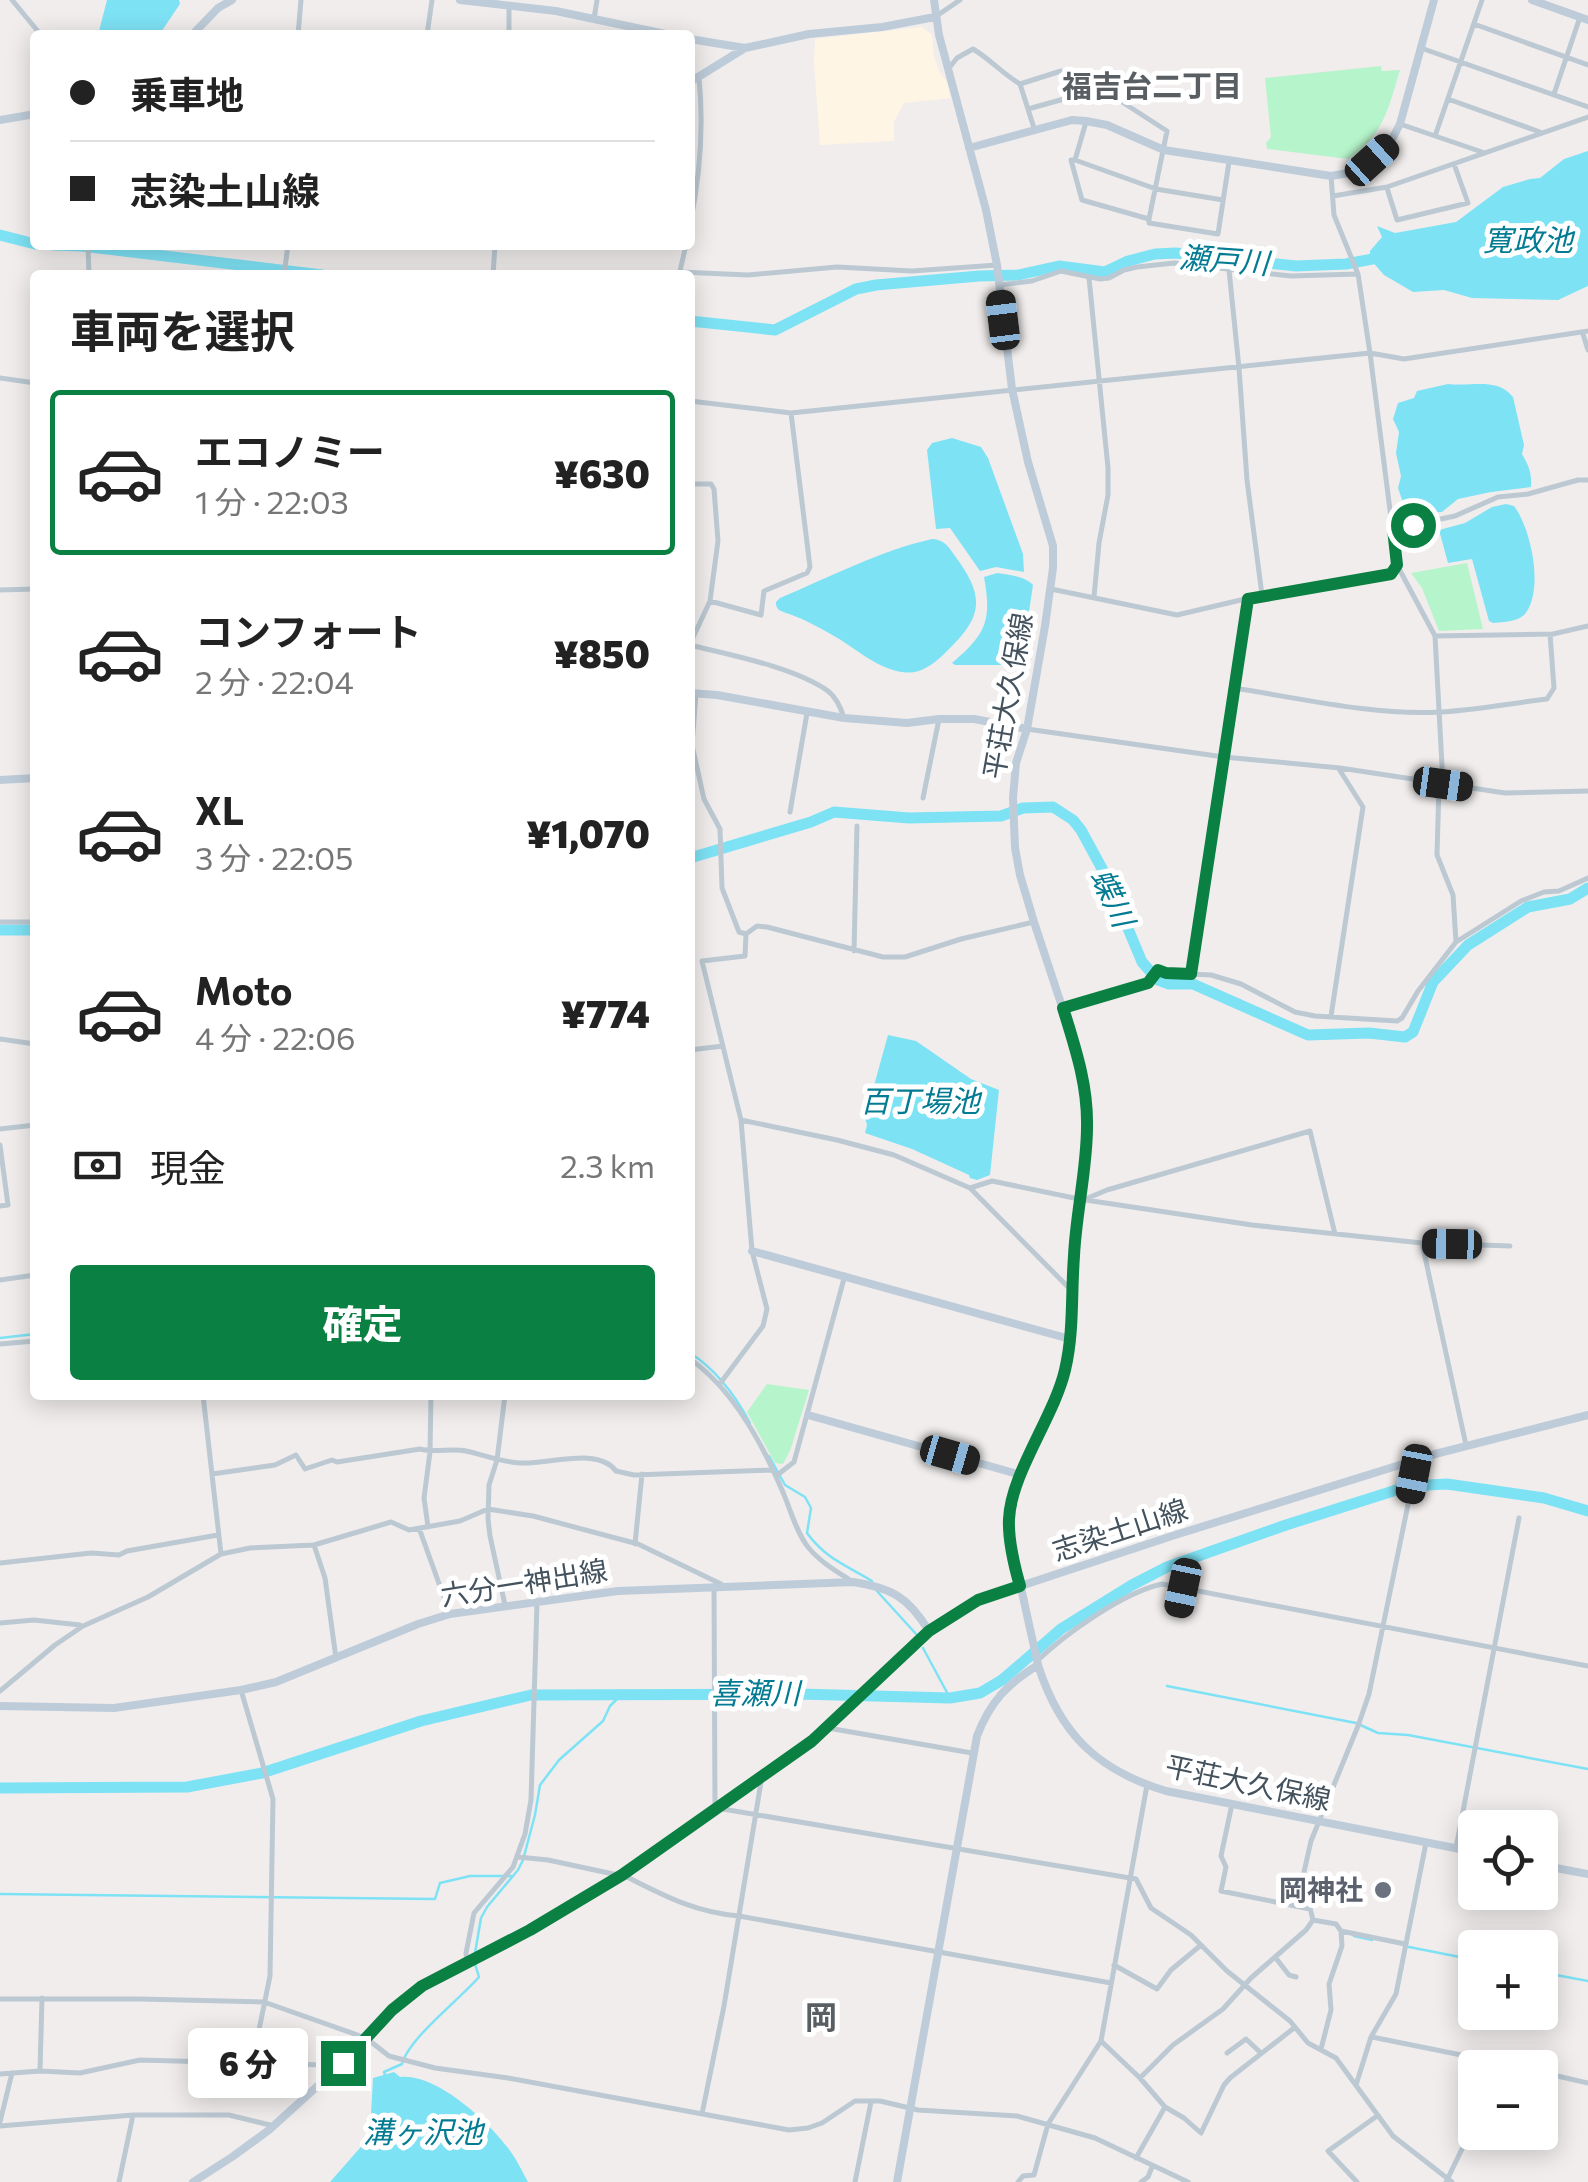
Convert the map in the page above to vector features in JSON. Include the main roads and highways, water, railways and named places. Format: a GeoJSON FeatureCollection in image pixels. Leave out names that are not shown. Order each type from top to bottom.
{"type":"FeatureCollection","features":[{"type":"Feature","properties":{"kind":"main road"},"geometry":{"type":"LineString","coordinates":[[197,30],[232,0]]}},
{"type":"Feature","properties":{"kind":"main road"},"geometry":{"type":"LineString","coordinates":[[460,0],[509,4],[646,30]]}},
{"type":"Feature","properties":{"kind":"main road","name":"平荘大久保線"},"geometry":{"type":"LineString","coordinates":[[934,0],[935,18],[986,210],[1012,389],[1052,546],[1051,589],[1027,730],[1016,763],[1015,848],[1084,1084],[1088,1128],[1073,1259],[1070,1339],[1060,1389],[1021,1475],[1008,1515],[1037,1662],[1056,1710],[1080,1742],[1113,1770],[1147,1785],[1458,1848]]}},
{"type":"Feature","properties":{"kind":"main road"},"geometry":{"type":"LineString","coordinates":[[969,148],[1072,120],[1107,125],[1164,150],[1331,176],[1349,173],[1389,144],[1400,124],[1434,0]]}},
{"type":"Feature","properties":{"kind":"main road"},"geometry":{"type":"LineString","coordinates":[[1532,0],[1584,19]]}},
{"type":"Feature","properties":{"kind":"main road"},"geometry":{"type":"LineString","coordinates":[[695,80],[745,48],[809,34],[935,18]]}},
{"type":"Feature","properties":{"kind":"main road"},"geometry":{"type":"LineString","coordinates":[[695,40],[745,48]]}},
{"type":"Feature","properties":{"kind":"main road"},"geometry":{"type":"LineString","coordinates":[[0,120],[30,115]]}},
{"type":"Feature","properties":{"kind":"main road"},"geometry":{"type":"LineString","coordinates":[[695,693],[844,718],[907,723],[939,718],[974,719],[1027,730]]}},
{"type":"Feature","properties":{"kind":"main road"},"geometry":{"type":"LineString","coordinates":[[0,780],[30,778]]}},
{"type":"Feature","properties":{"kind":"main road"},"geometry":{"type":"LineString","coordinates":[[752,1252],[1070,1339]]}},
{"type":"Feature","properties":{"kind":"main road"},"geometry":{"type":"LineString","coordinates":[[808,1415],[1021,1475]]}},
{"type":"Feature","properties":{"kind":"main road","name":"志染土山線"},"geometry":{"type":"LineString","coordinates":[[192,2182],[274,2126],[338,2068],[404,1999],[544,1922],[716,1809],[828,1728],[929,1631],[978,1600],[1417,1460],[1588,1415]]}},
{"type":"Feature","properties":{"kind":"main road","name":"六分一神出線"},"geometry":{"type":"LineString","coordinates":[[0,1706],[114,1708],[240,1690],[276,1682],[450,1614],[618,1591],[853,1582],[900,1595],[929,1631]]}},
{"type":"Feature","properties":{"kind":"main road"},"geometry":{"type":"LineString","coordinates":[[897,2182],[972,1754],[982,1721],[998,1696],[1037,1662]]}},
{"type":"Feature","properties":{"kind":"main road"},"geometry":{"type":"LineString","coordinates":[[1558,1868],[1588,1874]]}},
{"type":"Feature","properties":{"kind":"water"},"geometry":{"type":"Polygon","coordinates":[[[107,0],[179,0],[162,30],[99,30],[107,0]]]}},
{"type":"Feature","properties":{"kind":"water","name":"寛政池"},"geometry":{"type":"Polygon","coordinates":[[[1588,151],[1588,286],[1558,300],[1472,298],[1444,290],[1413,292],[1384,275],[1370,259],[1370,251],[1382,237],[1377,226],[1395,233],[1456,222],[1503,187],[1540,178],[1564,159],[1588,151]]]}},
{"type":"Feature","properties":{"kind":"water"},"geometry":{"type":"Polygon","coordinates":[[[1448,384],[1492,385],[1513,397],[1531,487],[1458,499],[1442,512],[1408,517],[1398,488],[1399,432],[1393,419],[1398,403],[1414,398],[1417,391],[1448,384]]]}},
{"type":"Feature","properties":{"kind":"water"},"geometry":{"type":"Polygon","coordinates":[[[952,438],[981,447],[988,458],[1023,554],[1024,572],[996,567],[980,571],[950,528],[936,529],[927,450],[932,443],[952,438]]]}},
{"type":"Feature","properties":{"kind":"water"},"geometry":{"type":"Polygon","coordinates":[[[1506,504],[1514,506],[1526,529],[1534,591],[1524,615],[1493,623],[1489,621],[1472,559],[1448,563],[1439,530],[1506,504]]]}},
{"type":"Feature","properties":{"kind":"water"},"geometry":{"type":"Polygon","coordinates":[[[932,539],[946,544],[966,571],[976,608],[966,631],[924,669],[908,673],[884,667],[777,607],[780,598],[836,573],[932,539]]]}},
{"type":"Feature","properties":{"kind":"water"},"geometry":{"type":"Polygon","coordinates":[[[997,573],[1033,585],[1021,665],[955,665],[952,663],[984,626],[984,577],[997,573]]]}},
{"type":"Feature","properties":{"kind":"water","name":"百丁場池"},"geometry":{"type":"Polygon","coordinates":[[[888,1035],[916,1041],[971,1079],[999,1090],[990,1175],[977,1180],[970,1178],[912,1149],[865,1133],[865,1118],[888,1035]]]}},
{"type":"Feature","properties":{"kind":"water","name":"溝ヶ沢池"},"geometry":{"type":"Polygon","coordinates":[[[394,2072],[445,2091],[475,2113],[508,2148],[528,2182],[330,2182],[374,2132],[373,2078],[394,2072]]]}},
{"type":"Feature","properties":{"kind":"waterway","name":"瀬戸川"},"geometry":{"type":"LineString","coordinates":[[0,235],[30,243]]}},
{"type":"Feature","properties":{"kind":"waterway","name":"瀬戸川"},"geometry":{"type":"LineString","coordinates":[[115,250],[281,270]]}},
{"type":"Feature","properties":{"kind":"waterway","name":"瀬戸川"},"geometry":{"type":"LineString","coordinates":[[695,322],[775,330],[856,289],[1018,275],[1059,266],[1105,272],[1155,254],[1296,266],[1346,264],[1383,257]]}},
{"type":"Feature","properties":{"kind":"waterway","name":"蝶川"},"geometry":{"type":"LineString","coordinates":[[695,857],[834,812],[909,818],[1001,816],[1023,808],[1053,807],[1081,830],[1106,876],[1142,962],[1158,980],[1193,984],[1308,1035],[1369,1033],[1405,1037],[1413,1032],[1433,982],[1468,945],[1528,907],[1570,899],[1588,888]]}},
{"type":"Feature","properties":{"kind":"waterway","name":"蝶川"},"geometry":{"type":"LineString","coordinates":[[0,930],[30,930]]}},
{"type":"Feature","properties":{"kind":"waterway"},"geometry":{"type":"LineString","coordinates":[[0,1338],[30,1335]]}},
{"type":"Feature","properties":{"kind":"waterway"},"geometry":{"type":"LineString","coordinates":[[695,1357],[724,1384],[750,1423]]}},
{"type":"Feature","properties":{"kind":"waterway"},"geometry":{"type":"LineString","coordinates":[[769,1456],[785,1485],[805,1497],[811,1508],[807,1533],[814,1542],[872,1581]]}},
{"type":"Feature","properties":{"kind":"waterway","name":"喜瀬川"},"geometry":{"type":"LineString","coordinates":[[0,1788],[187,1787],[262,1773],[421,1721],[531,1695],[950,1698],[980,1693],[1002,1680],[1061,1629],[1167,1567],[1409,1486],[1447,1484],[1544,1498],[1588,1511]]}},
{"type":"Feature","properties":{"kind":"waterway"},"geometry":{"type":"LineString","coordinates":[[876,1590],[917,1635]]}},
{"type":"Feature","properties":{"kind":"waterway"},"geometry":{"type":"LineString","coordinates":[[923,1648],[950,1698]]}},
{"type":"Feature","properties":{"kind":"waterway"},"geometry":{"type":"LineString","coordinates":[[1167,1686],[1356,1723],[1378,1733],[1408,1735],[1588,1769]]}},
{"type":"Feature","properties":{"kind":"waterway"},"geometry":{"type":"LineString","coordinates":[[475,1953],[481,1918],[523,1860],[540,1785],[559,1760],[603,1721],[620,1696]]}},
{"type":"Feature","properties":{"kind":"waterway"},"geometry":{"type":"LineString","coordinates":[[0,1894],[435,1899],[440,1883],[470,1876],[512,1876]]}},
{"type":"Feature","properties":{"kind":"waterway"},"geometry":{"type":"LineString","coordinates":[[1354,1936],[1372,1940]]}},
{"type":"Feature","properties":{"kind":"waterway"},"geometry":{"type":"LineString","coordinates":[[1409,1947],[1458,1957]]}},
{"type":"Feature","properties":{"kind":"waterway"},"geometry":{"type":"LineString","coordinates":[[385,2075],[384,2072],[402,2064],[424,2031],[479,1977],[475,1964]]}},
{"type":"Feature","properties":{"kind":"waterway"},"geometry":{"type":"LineString","coordinates":[[1558,1975],[1588,1981]]}},
{"type":"Feature","properties":{"kind":"place","name":"岡神社"},"geometry":{"type":"Point","coordinates":[1383,1890]}},
{"type":"Feature","properties":{"kind":"district","name":"福吉台二丁目"},"geometry":{"type":"Point","coordinates":[1152,87]}},
{"type":"Feature","properties":{"kind":"district","name":"岡"},"geometry":{"type":"Point","coordinates":[821,2018]}}]}
